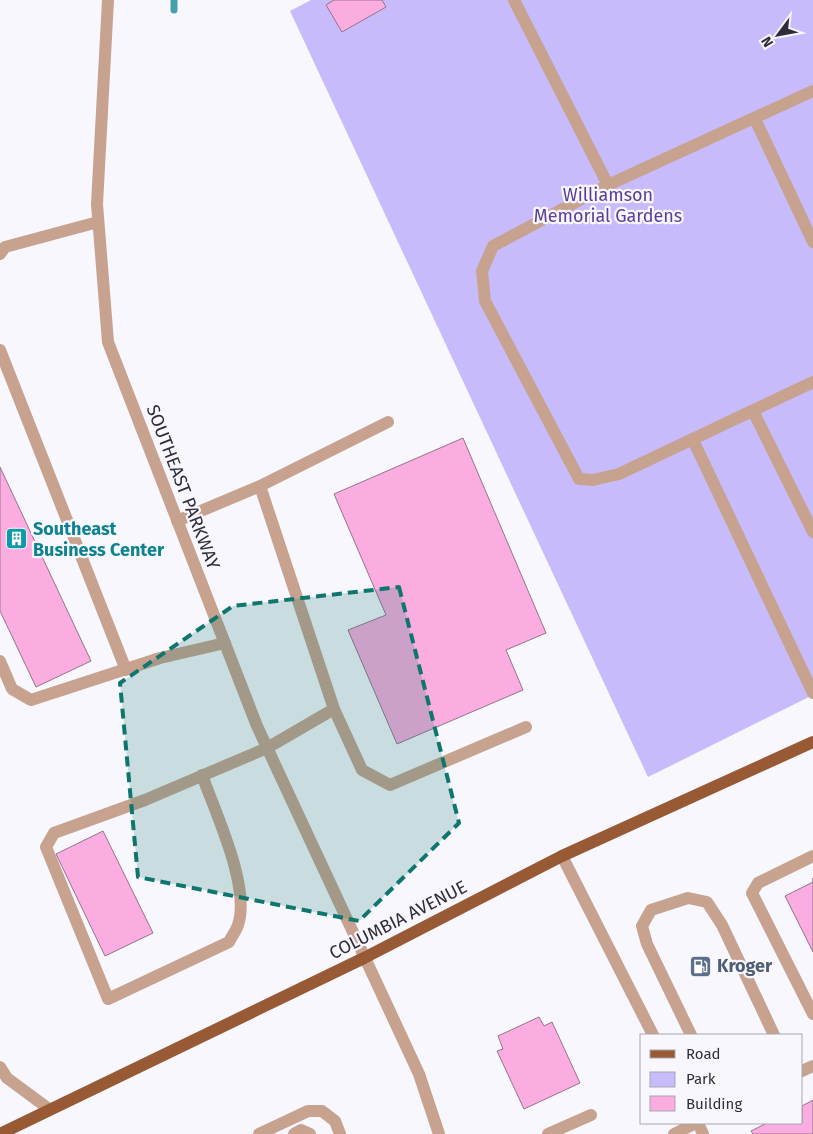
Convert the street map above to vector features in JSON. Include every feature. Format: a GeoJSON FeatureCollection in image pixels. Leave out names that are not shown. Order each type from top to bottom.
{"type":"FeatureCollection","features":[{"type":"Feature","properties":{"kind":"main road","name":"COLUMBIA AVENUE"},"geometry":{"type":"LineString","coordinates":[[0,1134],[364,958],[562,856],[813,742]]}},
{"type":"Feature","properties":{"kind":"street","name":"SOUTHEAST PARKWAY"},"geometry":{"type":"LineString","coordinates":[[108,0],[97,204],[108,342],[266,748],[420,1074],[439,1134]]}},
{"type":"Feature","properties":{"kind":"street"},"geometry":{"type":"LineString","coordinates":[[514,0],[608,184]]}},
{"type":"Feature","properties":{"kind":"street"},"geometry":{"type":"LineString","coordinates":[[813,91],[755,119],[608,184],[493,246],[482,270],[485,301],[579,479],[593,480],[619,474],[813,382]]}},
{"type":"Feature","properties":{"kind":"street"},"geometry":{"type":"LineString","coordinates":[[755,119],[813,242]]}},
{"type":"Feature","properties":{"kind":"street"},"geometry":{"type":"LineString","coordinates":[[0,254],[5,247],[98,222]]}},
{"type":"Feature","properties":{"kind":"street"},"geometry":{"type":"LineString","coordinates":[[0,350],[126,670]]}},
{"type":"Feature","properties":{"kind":"street"},"geometry":{"type":"LineString","coordinates":[[753,411],[813,532]]}},
{"type":"Feature","properties":{"kind":"street"},"geometry":{"type":"LineString","coordinates":[[177,521],[260,486],[388,422]]}},
{"type":"Feature","properties":{"kind":"street"},"geometry":{"type":"LineString","coordinates":[[692,440],[813,693]]}},
{"type":"Feature","properties":{"kind":"street"},"geometry":{"type":"LineString","coordinates":[[260,486],[334,709],[362,770],[390,785],[526,727]]}},
{"type":"Feature","properties":{"kind":"street"},"geometry":{"type":"LineString","coordinates":[[0,661],[12,689],[31,700],[160,658],[225,643]]}},
{"type":"Feature","properties":{"kind":"street"},"geometry":{"type":"LineString","coordinates":[[202,774],[236,870],[241,898],[238,924],[229,942],[108,998],[46,846],[48,841],[54,834],[145,800],[202,774],[266,748],[334,709]]}},
{"type":"Feature","properties":{"kind":"street"},"geometry":{"type":"LineString","coordinates":[[562,856],[652,1034]]}},
{"type":"Feature","properties":{"kind":"street"},"geometry":{"type":"LineString","coordinates":[[813,856],[758,883],[752,893],[813,1014]]}},
{"type":"Feature","properties":{"kind":"street"},"geometry":{"type":"LineString","coordinates":[[691,1034],[647,944],[642,926],[652,910],[688,898],[707,902],[722,925],[772,1033]]}},
{"type":"Feature","properties":{"kind":"street"},"geometry":{"type":"LineString","coordinates":[[0,1067],[6,1078],[49,1109]]}},
{"type":"Feature","properties":{"kind":"street"},"geometry":{"type":"LineString","coordinates":[[258,1134],[308,1111],[322,1110],[335,1121],[340,1134]]}},
{"type":"Feature","properties":{"kind":"street"},"geometry":{"type":"LineString","coordinates":[[548,1134],[592,1114]]}},
{"type":"Feature","properties":{"kind":"street"},"geometry":{"type":"LineString","coordinates":[[674,1134],[695,1124]]}},
{"type":"Feature","properties":{"kind":"street"},"geometry":{"type":"LineString","coordinates":[[294,1134],[301,1130],[310,1134]]}},
{"type":"Feature","properties":{"kind":"highlighted area"},"geometry":{"type":"Polygon","coordinates":[[[399,587],[459,823],[359,921],[138,877],[120,683],[233,606],[399,587]]]}},
{"type":"Feature","properties":{"kind":"green space","name":"Williamson Memorial Gardens"},"geometry":{"type":"Polygon","coordinates":[[[311,0],[813,0],[813,695],[648,777],[290,11],[311,0]]]}},
{"type":"Feature","properties":{"kind":"building"},"geometry":{"type":"Polygon","coordinates":[[[334,0],[382,0],[386,7],[342,32],[326,5],[334,0]]]}},
{"type":"Feature","properties":{"kind":"building"},"geometry":{"type":"Polygon","coordinates":[[[463,438],[546,633],[506,650],[523,690],[397,744],[348,630],[386,615],[334,494],[463,438]]]}},
{"type":"Feature","properties":{"kind":"building","name":"Southeast Business Center"},"geometry":{"type":"Polygon","coordinates":[[[0,467],[91,661],[36,687],[0,611],[0,467]]]}},
{"type":"Feature","properties":{"kind":"building"},"geometry":{"type":"Polygon","coordinates":[[[103,831],[153,933],[105,956],[56,854],[103,831]]]}},
{"type":"Feature","properties":{"kind":"building"},"geometry":{"type":"Polygon","coordinates":[[[813,882],[813,952],[785,896],[813,882]]]}},
{"type":"Feature","properties":{"kind":"building"},"geometry":{"type":"Polygon","coordinates":[[[539,1017],[544,1026],[552,1022],[580,1083],[524,1109],[497,1051],[503,1049],[498,1036],[539,1017]]]}},
{"type":"Feature","properties":{"kind":"building"},"geometry":{"type":"Polygon","coordinates":[[[813,1100],[813,1134],[753,1134],[751,1131],[765,1124],[803,1124],[803,1105],[813,1100]]]}},
{"type":"Feature","properties":{"kind":"waterway"},"geometry":{"type":"LineString","coordinates":[[174,0],[174,10]]}},
{"type":"Feature","properties":{"kind":"place","name":"Southeast Business Center"},"geometry":{"type":"Point","coordinates":[17,539]}},
{"type":"Feature","properties":{"kind":"place","name":"Kroger"},"geometry":{"type":"Point","coordinates":[701,966]}}]}
